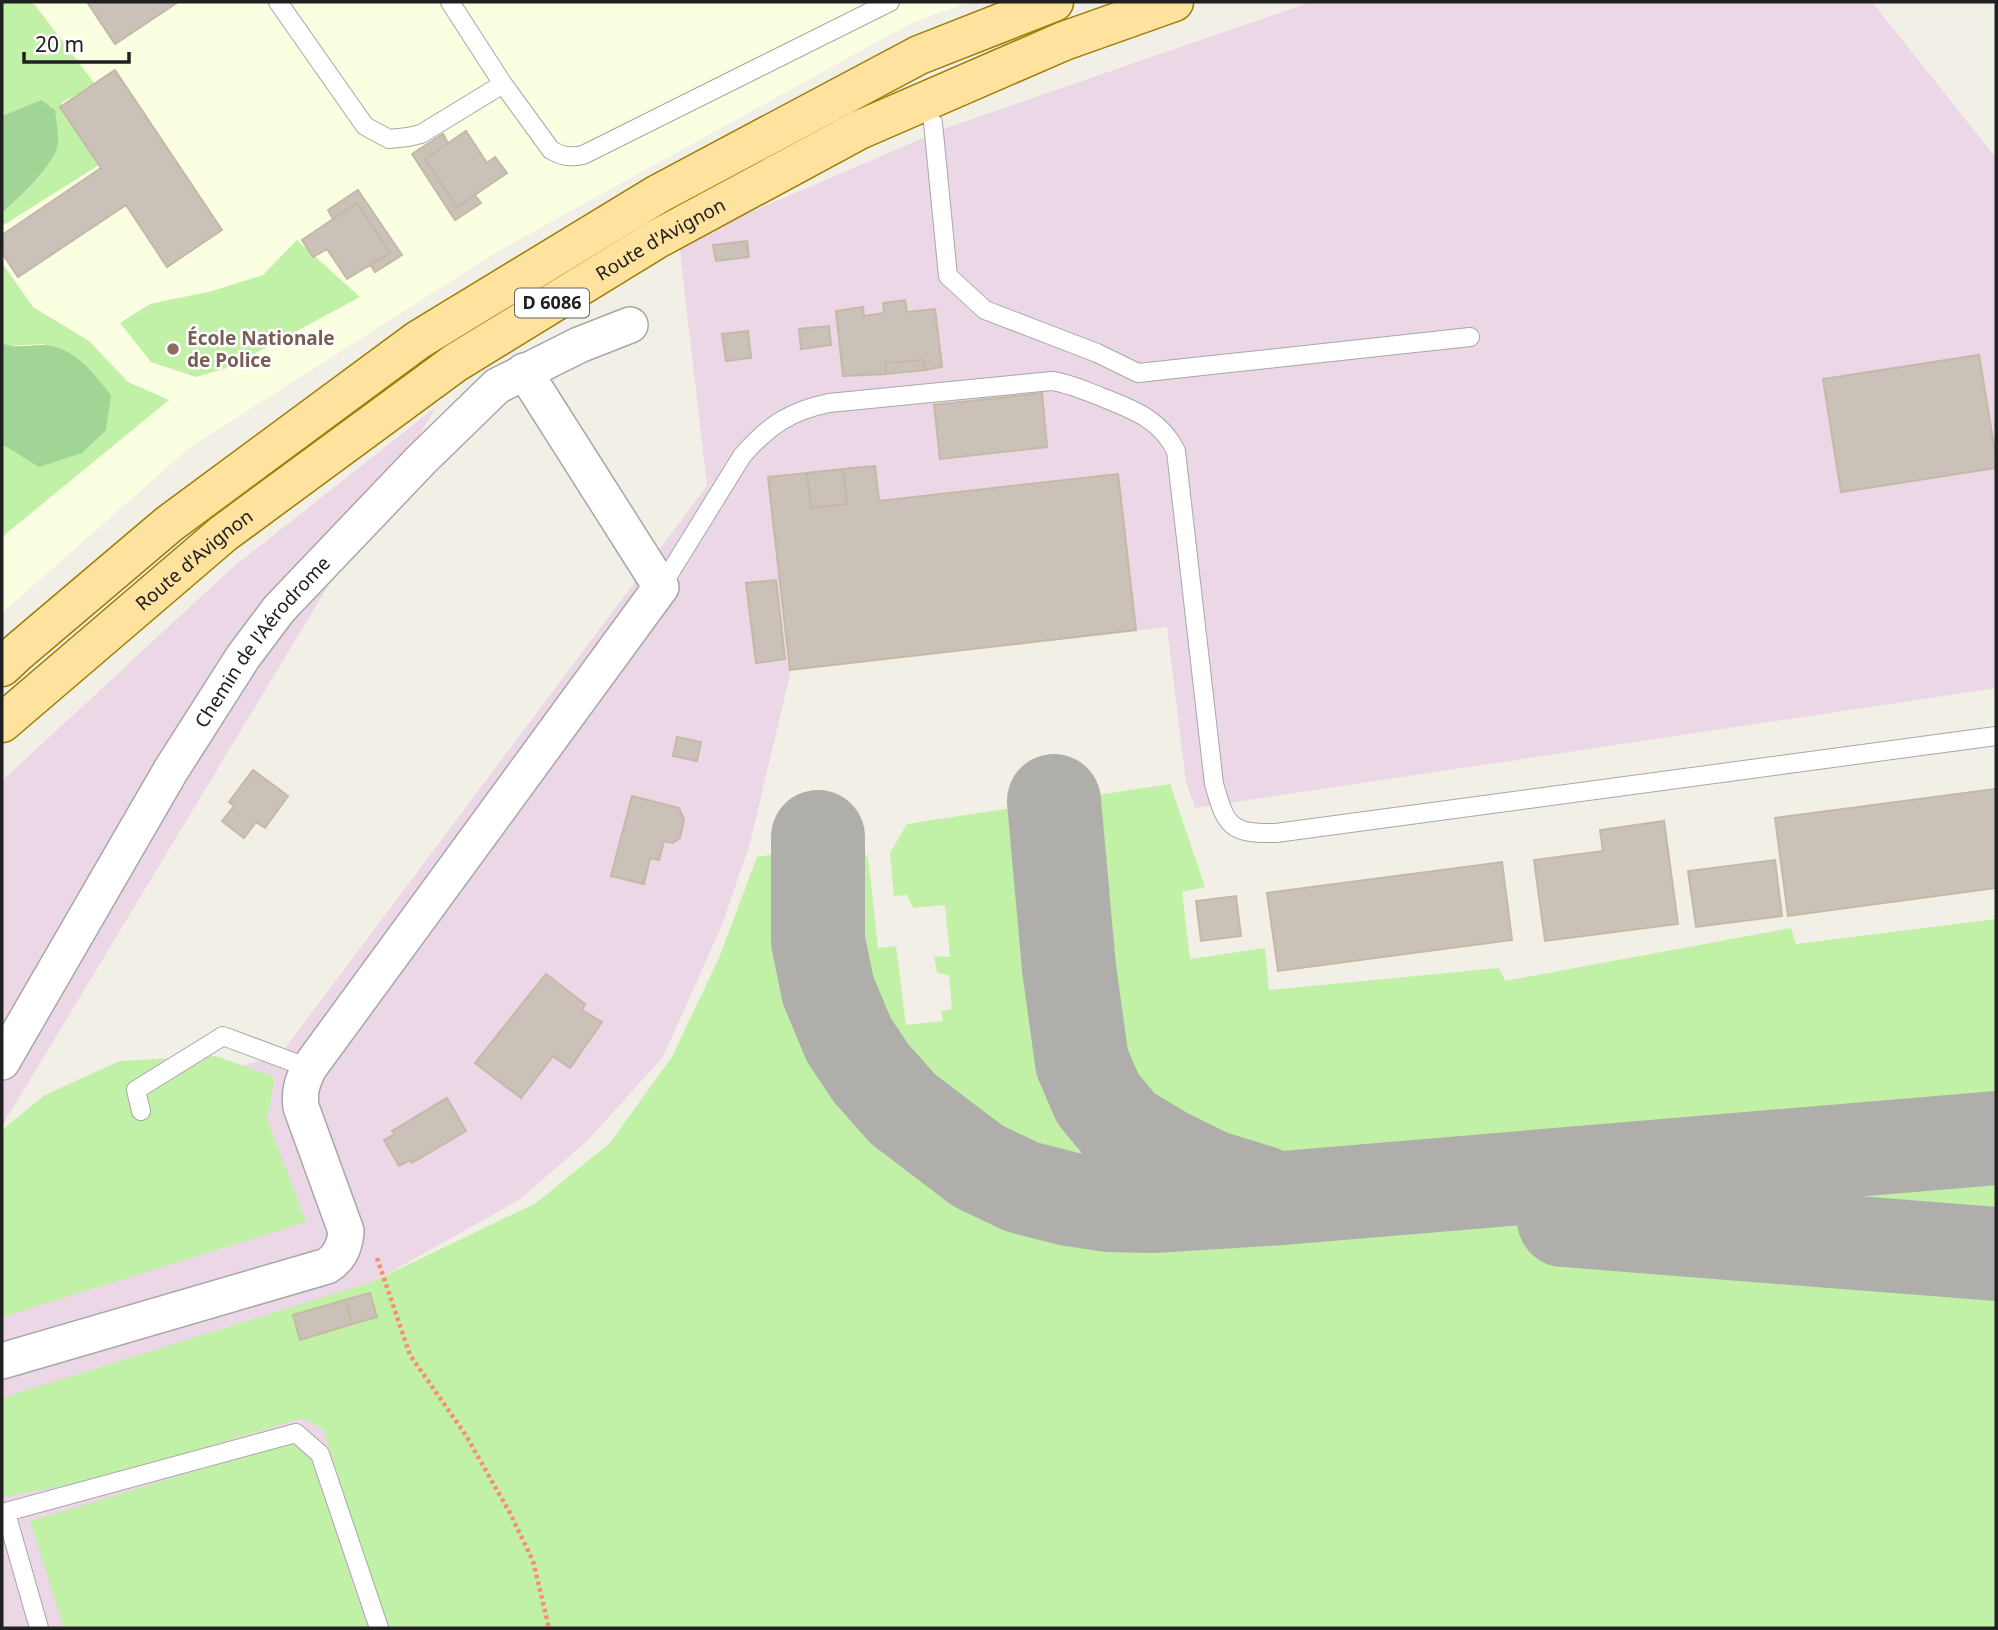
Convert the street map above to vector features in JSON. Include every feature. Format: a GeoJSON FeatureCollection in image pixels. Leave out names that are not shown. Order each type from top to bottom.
{"type":"FeatureCollection","features":[{"type":"Feature","properties":{"kind":"main road","name":"Route d'Avignon"},"geometry":{"type":"LineString","coordinates":[[2,667],[169,524],[418,340],[658,194],[919,55],[1054,2]]}},
{"type":"Feature","properties":{"kind":"main road","name":"Route d'Avignon"},"geometry":{"type":"LineString","coordinates":[[2,723],[234,524],[455,363],[657,239],[859,130],[1065,41],[1174,2]]}},
{"type":"Feature","properties":{"kind":"street","name":"Chemin de l'Aérodrome"},"geometry":{"type":"LineString","coordinates":[[2,1062],[171,770],[243,657],[279,609],[421,460],[497,386],[579,345],[629,325]]}},
{"type":"Feature","properties":{"kind":"street"},"geometry":{"type":"LineString","coordinates":[[2,1361],[327,1266],[341,1253],[346,1242],[346,1231],[301,1107],[300,1090],[309,1068],[661,587],[524,372]]}},
{"type":"Feature","properties":{"kind":"lane"},"geometry":{"type":"LineString","coordinates":[[278,2],[365,126],[389,139],[421,134],[503,84]]}},
{"type":"Feature","properties":{"kind":"lane"},"geometry":{"type":"LineString","coordinates":[[450,2],[503,84],[551,150],[562,156],[572,157],[583,155],[890,2]]}},
{"type":"Feature","properties":{"kind":"lane"},"geometry":{"type":"LineString","coordinates":[[933,123],[948,276],[985,310],[1097,353],[1138,373],[1470,337]]}},
{"type":"Feature","properties":{"kind":"lane"},"geometry":{"type":"LineString","coordinates":[[661,587],[742,456],[780,420],[810,407],[829,403],[1062,383],[1144,416],[1170,438],[1176,452],[1214,784],[1228,822],[1242,831],[1255,834],[1276,833],[1996,736]]}},
{"type":"Feature","properties":{"kind":"lane"},"geometry":{"type":"LineString","coordinates":[[141,1111],[136,1090],[223,1035],[309,1068]]}},
{"type":"Feature","properties":{"kind":"lane"},"geometry":{"type":"LineString","coordinates":[[39,1628],[4,1513],[296,1433],[320,1454],[379,1628]]}},
{"type":"Feature","properties":{"kind":"path"},"geometry":{"type":"LineString","coordinates":[[346,1231],[372,1242],[410,1356],[465,1434],[510,1513],[533,1561],[549,1628]]}},
{"type":"Feature","properties":{"kind":"shaded area","name":"École Nationale de Police"},"geometry":{"type":"Polygon","coordinates":[[[2,2],[970,2],[913,22],[500,250],[189,448],[2,613],[2,2]]]}},
{"type":"Feature","properties":{"kind":"shaded area"},"geometry":{"type":"Polygon","coordinates":[[[1311,2],[1872,2],[1996,158],[1996,688],[1195,808],[1186,782],[1167,627],[791,670],[750,843],[722,925],[663,1057],[587,1141],[519,1200],[373,1282],[476,1628],[2,1628],[2,1133],[280,1055],[707,486],[679,243],[949,127],[1311,2]]]}},
{"type":"Feature","properties":{"kind":"shaded area"},"geometry":{"type":"Polygon","coordinates":[[[436,407],[2,1126],[2,781],[232,568],[436,407]]]}},
{"type":"Feature","properties":{"kind":"green space"},"geometry":{"type":"Polygon","coordinates":[[[2,2],[28,2],[35,5],[95,84],[61,103],[99,165],[2,226],[2,213],[33,182],[58,146],[41,100],[2,116],[2,2]]]}},
{"type":"Feature","properties":{"kind":"green space"},"geometry":{"type":"Polygon","coordinates":[[[41,100],[55,110],[58,144],[50,161],[34,181],[2,213],[2,116],[41,100]]]}},
{"type":"Feature","properties":{"kind":"green space"},"geometry":{"type":"Polygon","coordinates":[[[297,240],[360,297],[230,367],[196,377],[151,362],[120,323],[150,304],[212,291],[263,275],[297,240]]]}},
{"type":"Feature","properties":{"kind":"green space"},"geometry":{"type":"Polygon","coordinates":[[[2,263],[33,307],[89,341],[128,382],[169,400],[2,537],[2,444],[5,445],[44,344],[8,346],[2,343],[2,263]]]}},
{"type":"Feature","properties":{"kind":"green space"},"geometry":{"type":"Polygon","coordinates":[[[2,343],[16,346],[52,346],[63,350],[81,361],[111,395],[106,430],[82,453],[39,467],[2,444],[2,343]]]}},
{"type":"Feature","properties":{"kind":"green space"},"geometry":{"type":"Polygon","coordinates":[[[1170,784],[1205,887],[1182,892],[1190,959],[1265,948],[1269,990],[1499,968],[1505,981],[1791,928],[1796,944],[1996,919],[1996,1628],[388,1628],[323,1429],[302,1418],[105,1478],[2,1497],[2,1398],[372,1282],[536,1203],[610,1143],[672,1057],[719,958],[757,857],[850,841],[868,857],[878,948],[896,946],[906,1025],[943,1021],[941,1011],[952,1009],[949,975],[937,973],[934,956],[950,957],[945,905],[913,908],[907,895],[894,896],[890,853],[907,824],[1170,784]]]}},
{"type":"Feature","properties":{"kind":"green space"},"geometry":{"type":"Polygon","coordinates":[[[215,1056],[275,1077],[267,1119],[306,1222],[2,1317],[2,1130],[45,1095],[120,1061],[215,1056]]]}},
{"type":"Feature","properties":{"kind":"green space"},"geometry":{"type":"Polygon","coordinates":[[[293,1442],[312,1460],[368,1628],[64,1628],[30,1521],[293,1442]]]}},
{"type":"Feature","properties":{"kind":"building"},"geometry":{"type":"Polygon","coordinates":[[[87,2],[178,2],[115,44],[87,2]]]}},
{"type":"Feature","properties":{"kind":"building"},"geometry":{"type":"Polygon","coordinates":[[[115,70],[222,230],[167,267],[126,205],[18,277],[2,253],[2,235],[101,168],[60,107],[115,70]]]}},
{"type":"Feature","properties":{"kind":"building"},"geometry":{"type":"Polygon","coordinates":[[[466,131],[487,163],[495,157],[507,173],[457,207],[425,159],[466,131]]]}},
{"type":"Feature","properties":{"kind":"building"},"geometry":{"type":"Polygon","coordinates":[[[443,134],[448,143],[425,159],[457,207],[475,195],[481,203],[455,220],[412,154],[443,134]]]}},
{"type":"Feature","properties":{"kind":"building"},"geometry":{"type":"Polygon","coordinates":[[[358,190],[402,255],[375,272],[370,264],[390,253],[357,203],[333,219],[328,210],[358,190]]]}},
{"type":"Feature","properties":{"kind":"building"},"geometry":{"type":"Polygon","coordinates":[[[357,203],[390,253],[347,279],[327,249],[313,257],[302,240],[357,203]]]}},
{"type":"Feature","properties":{"kind":"building"},"geometry":{"type":"Polygon","coordinates":[[[747,241],[749,257],[716,261],[713,245],[747,241]]]}},
{"type":"Feature","properties":{"kind":"building"},"geometry":{"type":"Polygon","coordinates":[[[905,300],[907,312],[935,309],[942,367],[925,370],[924,360],[885,363],[886,374],[843,376],[836,311],[863,307],[864,316],[884,313],[883,303],[905,300]]]}},
{"type":"Feature","properties":{"kind":"building"},"geometry":{"type":"Polygon","coordinates":[[[829,326],[831,345],[801,349],[799,329],[829,326]]]}},
{"type":"Feature","properties":{"kind":"building"},"geometry":{"type":"Polygon","coordinates":[[[748,331],[751,358],[726,361],[722,334],[748,331]]]}},
{"type":"Feature","properties":{"kind":"building"},"geometry":{"type":"Polygon","coordinates":[[[1979,355],[1996,468],[1841,492],[1823,379],[1979,355]]]}},
{"type":"Feature","properties":{"kind":"building"},"geometry":{"type":"Polygon","coordinates":[[[924,360],[925,370],[886,374],[885,363],[924,360]]]}},
{"type":"Feature","properties":{"kind":"building"},"geometry":{"type":"Polygon","coordinates":[[[1042,393],[1047,447],[940,459],[934,405],[1042,393]]]}},
{"type":"Feature","properties":{"kind":"building"},"geometry":{"type":"Polygon","coordinates":[[[875,466],[879,501],[1118,474],[1136,630],[790,670],[768,477],[807,473],[811,508],[847,504],[843,469],[875,466]]]}},
{"type":"Feature","properties":{"kind":"building"},"geometry":{"type":"Polygon","coordinates":[[[843,469],[847,504],[811,508],[807,473],[843,469]]]}},
{"type":"Feature","properties":{"kind":"building"},"geometry":{"type":"Polygon","coordinates":[[[776,580],[785,659],[756,663],[746,583],[776,580]]]}},
{"type":"Feature","properties":{"kind":"building"},"geometry":{"type":"Polygon","coordinates":[[[677,737],[701,742],[697,761],[673,756],[677,737]]]}},
{"type":"Feature","properties":{"kind":"building"},"geometry":{"type":"Polygon","coordinates":[[[253,770],[288,796],[265,828],[256,822],[244,838],[222,821],[234,806],[229,802],[253,770]]]}},
{"type":"Feature","properties":{"kind":"building"},"geometry":{"type":"Polygon","coordinates":[[[1996,789],[1996,888],[1788,916],[1775,818],[1996,789]]]}},
{"type":"Feature","properties":{"kind":"building"},"geometry":{"type":"Polygon","coordinates":[[[632,796],[679,808],[684,819],[680,838],[673,843],[664,841],[659,860],[650,858],[644,884],[611,876],[632,796]]]}},
{"type":"Feature","properties":{"kind":"building"},"geometry":{"type":"Polygon","coordinates":[[[1664,821],[1678,924],[1545,941],[1534,860],[1603,851],[1600,830],[1664,821]]]}},
{"type":"Feature","properties":{"kind":"building"},"geometry":{"type":"Polygon","coordinates":[[[1775,860],[1782,916],[1696,927],[1688,871],[1775,860]]]}},
{"type":"Feature","properties":{"kind":"building"},"geometry":{"type":"Polygon","coordinates":[[[1502,862],[1512,940],[1278,971],[1267,893],[1502,862]]]}},
{"type":"Feature","properties":{"kind":"building"},"geometry":{"type":"Polygon","coordinates":[[[1236,896],[1241,936],[1201,941],[1196,901],[1236,896]]]}},
{"type":"Feature","properties":{"kind":"building"},"geometry":{"type":"Polygon","coordinates":[[[546,974],[585,1004],[582,1010],[602,1022],[570,1068],[553,1056],[521,1098],[475,1063],[546,974]]]}},
{"type":"Feature","properties":{"kind":"building"},"geometry":{"type":"Polygon","coordinates":[[[447,1098],[466,1131],[412,1163],[410,1160],[399,1166],[384,1140],[395,1134],[392,1131],[447,1098]]]}},
{"type":"Feature","properties":{"kind":"building"},"geometry":{"type":"Polygon","coordinates":[[[370,1293],[377,1317],[352,1324],[345,1300],[370,1293]]]}},
{"type":"Feature","properties":{"kind":"building"},"geometry":{"type":"Polygon","coordinates":[[[345,1300],[352,1324],[300,1340],[293,1315],[345,1300]]]}},
{"type":"Feature","properties":{"kind":"taxiway"},"geometry":{"type":"LineString","coordinates":[[1054,801],[1069,968],[1082,1062],[1098,1099],[1124,1130],[1166,1155],[1211,1177],[1260,1192]]}},
{"type":"Feature","properties":{"kind":"taxiway"},"geometry":{"type":"LineString","coordinates":[[818,837],[818,941],[828,990],[849,1040],[871,1073],[903,1109],[978,1166],[1022,1187],[1069,1199],[1109,1205],[1152,1206],[1283,1198],[1996,1138]]}},
{"type":"Feature","properties":{"kind":"taxiway"},"geometry":{"type":"LineString","coordinates":[[1564,1220],[1996,1254]]}},
{"type":"Feature","properties":{"kind":"place","name":"École Nationale de Police"},"geometry":{"type":"Point","coordinates":[173,349]}}]}
